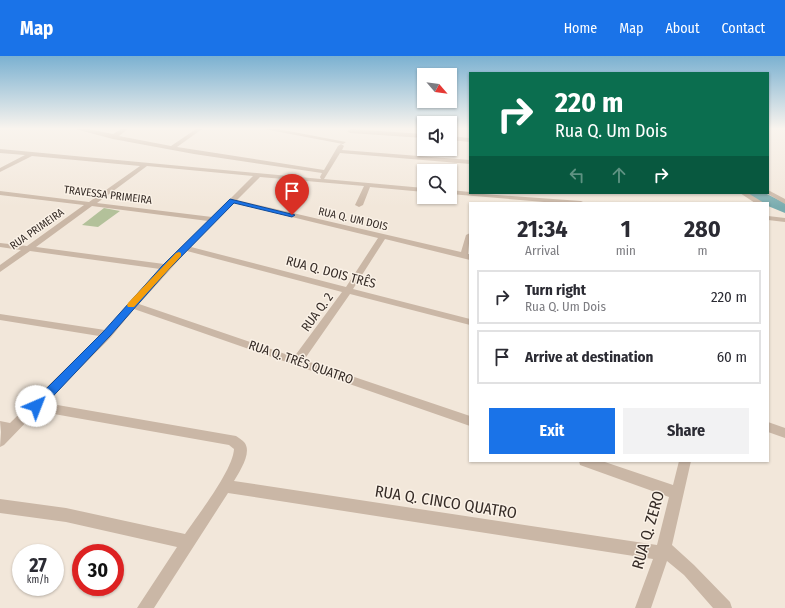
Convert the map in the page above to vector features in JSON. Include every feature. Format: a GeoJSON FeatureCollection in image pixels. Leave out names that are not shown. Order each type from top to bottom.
{"type":"FeatureCollection","features":[{"type":"Feature","properties":{"kind":"street"},"geometry":{"type":"LineString","coordinates":[[0,170],[30,155]]}},
{"type":"Feature","properties":{"kind":"street"},"geometry":{"type":"LineString","coordinates":[[39,155],[417,189]]}},
{"type":"Feature","properties":{"kind":"street"},"geometry":{"type":"LineString","coordinates":[[209,155],[326,172]]}},
{"type":"Feature","properties":{"kind":"street"},"geometry":{"type":"LineString","coordinates":[[322,180],[336,155]]}},
{"type":"Feature","properties":{"kind":"street"},"geometry":{"type":"LineString","coordinates":[[383,155],[469,162]]}},
{"type":"Feature","properties":{"kind":"street","name":"RUA PRIMEIRA"},"geometry":{"type":"LineString","coordinates":[[0,268],[145,165]]}},
{"type":"Feature","properties":{"kind":"street"},"geometry":{"type":"LineString","coordinates":[[0,441],[6,428],[36,406],[106,334],[166,267],[258,175]]}},
{"type":"Feature","properties":{"kind":"street"},"geometry":{"type":"LineString","coordinates":[[359,205],[368,185]]}},
{"type":"Feature","properties":{"kind":"street","name":"TRAVESSA PRIMEIRA"},"geometry":{"type":"LineString","coordinates":[[0,193],[214,219]]}},
{"type":"Feature","properties":{"kind":"street"},"geometry":{"type":"LineString","coordinates":[[457,193],[469,194]]}},
{"type":"Feature","properties":{"kind":"street"},"geometry":{"type":"LineString","coordinates":[[769,193],[785,202]]}},
{"type":"Feature","properties":{"kind":"street"},"geometry":{"type":"LineString","coordinates":[[471,194],[507,195],[572,202]]}},
{"type":"Feature","properties":{"kind":"street"},"geometry":{"type":"LineString","coordinates":[[745,194],[758,202]]}},
{"type":"Feature","properties":{"kind":"street"},"geometry":{"type":"LineString","coordinates":[[480,202],[482,195]]}},
{"type":"Feature","properties":{"kind":"street","name":"RUA Q. UM DOIS"},"geometry":{"type":"LineString","coordinates":[[232,201],[467,256]]}},
{"type":"Feature","properties":{"kind":"street"},"geometry":{"type":"LineString","coordinates":[[771,219],[784,220]]}},
{"type":"Feature","properties":{"kind":"street","name":"RUA Q. 2"},"geometry":{"type":"LineString","coordinates":[[297,361],[348,290],[382,237]]}},
{"type":"Feature","properties":{"kind":"street"},"geometry":{"type":"LineString","coordinates":[[467,256],[469,242]]}},
{"type":"Feature","properties":{"kind":"street"},"geometry":{"type":"LineString","coordinates":[[0,245],[166,267]]}},
{"type":"Feature","properties":{"kind":"street","name":"RUA Q. DOIS TRÊS"},"geometry":{"type":"LineString","coordinates":[[186,248],[469,322]]}},
{"type":"Feature","properties":{"kind":"street","name":"RUA Q. TRÊS QUATRO"},"geometry":{"type":"LineString","coordinates":[[131,305],[469,421]]}},
{"type":"Feature","properties":{"kind":"street"},"geometry":{"type":"LineString","coordinates":[[0,317],[106,334]]}},
{"type":"Feature","properties":{"kind":"street"},"geometry":{"type":"LineString","coordinates":[[36,406],[232,440],[240,446],[240,455],[225,486],[145,608]]}},
{"type":"Feature","properties":{"kind":"street"},"geometry":{"type":"LineString","coordinates":[[769,427],[785,433]]}},
{"type":"Feature","properties":{"kind":"street"},"geometry":{"type":"LineString","coordinates":[[588,462],[677,493]]}},
{"type":"Feature","properties":{"kind":"street","name":"RUA Q. ZERO"},"geometry":{"type":"LineString","coordinates":[[643,608],[663,551],[685,462]]}},
{"type":"Feature","properties":{"kind":"street","name":"RUA Q. CINCO QUATRO"},"geometry":{"type":"LineString","coordinates":[[225,486],[663,551]]}},
{"type":"Feature","properties":{"kind":"street"},"geometry":{"type":"LineString","coordinates":[[0,506],[66,515],[189,542]]}},
{"type":"Feature","properties":{"kind":"street"},"geometry":{"type":"LineString","coordinates":[[663,551],[689,570],[724,608]]}},
{"type":"Feature","properties":{"kind":"green space"},"geometry":{"type":"Polygon","coordinates":[[[104,208],[120,211],[98,227],[82,225],[104,208]]]}},
{"type":"Feature","properties":{"kind":"waterway"},"geometry":{"type":"LineString","coordinates":[[757,194],[785,209]]}},
{"type":"Feature","properties":{"kind":"slow traffic"},"geometry":{"type":"LineString","coordinates":[[131,305],[179,255]]}},
{"type":"Feature","properties":{"kind":"route"},"geometry":{"type":"LineString","coordinates":[[36,406],[106,334],[166,267],[232,201],[292,215]]}}]}
